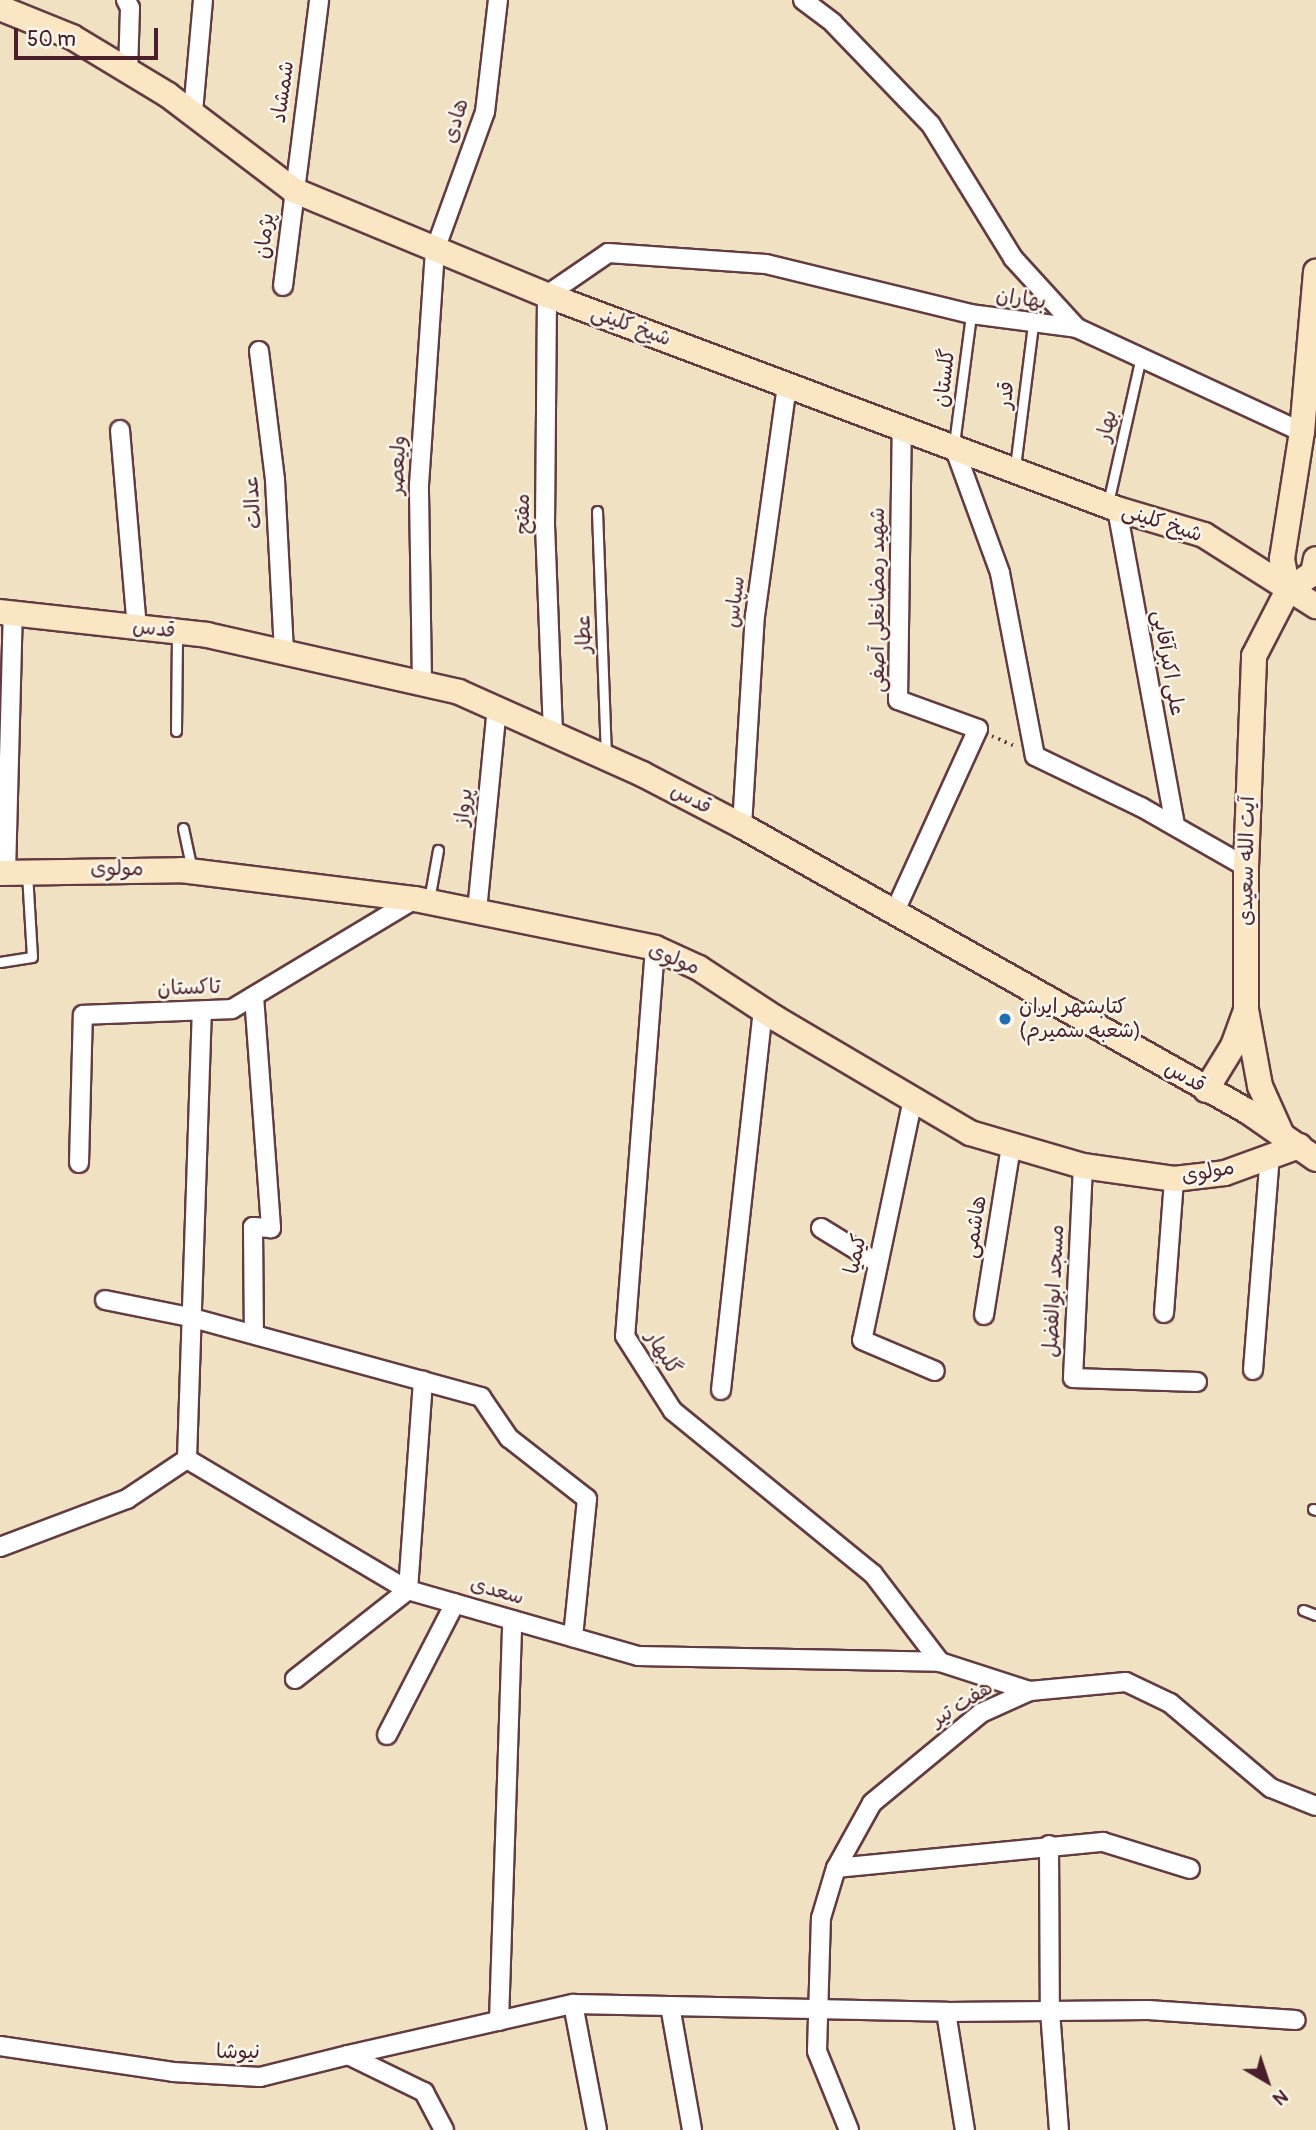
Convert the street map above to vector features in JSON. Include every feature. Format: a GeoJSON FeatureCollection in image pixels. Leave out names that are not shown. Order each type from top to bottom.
{"type":"FeatureCollection","features":[{"type":"Feature","properties":{"kind":"street"},"geometry":{"type":"LineString","coordinates":[[126,0],[130,8],[128,71]]}},
{"type":"Feature","properties":{"kind":"street"},"geometry":{"type":"LineString","coordinates":[[193,112],[203,0]]}},
{"type":"Feature","properties":{"kind":"street","name":"شمشاد"},"geometry":{"type":"LineString","coordinates":[[293,190],[319,0]]}},
{"type":"Feature","properties":{"kind":"street","name":"هادی"},"geometry":{"type":"LineString","coordinates":[[435,250],[485,112],[498,0]]}},
{"type":"Feature","properties":{"kind":"street","name":"بهاران"},"geometry":{"type":"LineString","coordinates":[[803,0],[833,23],[931,125],[1013,258],[1077,328]]}},
{"type":"Feature","properties":{"kind":"street","name":"شیخ کلینی"},"geometry":{"type":"LineString","coordinates":[[0,8],[72,37],[128,71],[193,112],[293,190],[547,295],[1112,507],[1204,535],[1316,606]]}},
{"type":"Feature","properties":{"kind":"street","name":"پژمان"},"geometry":{"type":"LineString","coordinates":[[283,286],[293,190]]}},
{"type":"Feature","properties":{"kind":"street","name":"ولیعصر"},"geometry":{"type":"LineString","coordinates":[[422,683],[419,485],[435,250]]}},
{"type":"Feature","properties":{"kind":"street","name":"بهاران"},"geometry":{"type":"LineString","coordinates":[[547,295],[608,253],[766,264],[971,314],[1033,325],[1077,328]]}},
{"type":"Feature","properties":{"kind":"street"},"geometry":{"type":"LineString","coordinates":[[1316,272],[1302,432],[1282,559],[1288,590],[1314,573],[1316,559]]}},
{"type":"Feature","properties":{"kind":"street","name":"مفتح"},"geometry":{"type":"LineString","coordinates":[[547,295],[545,526],[553,733]]}},
{"type":"Feature","properties":{"kind":"street"},"geometry":{"type":"LineString","coordinates":[[1077,328],[1141,355],[1302,432]]}},
{"type":"Feature","properties":{"kind":"street","name":"عدالت"},"geometry":{"type":"LineString","coordinates":[[259,351],[275,480],[284,650]]}},
{"type":"Feature","properties":{"kind":"street","name":"سپاس"},"geometry":{"type":"LineString","coordinates":[[742,826],[755,616],[788,384]]}},
{"type":"Feature","properties":{"kind":"street","name":"شهید رمضانعلی آصفی"},"geometry":{"type":"LineString","coordinates":[[902,427],[898,700],[978,729]]}},
{"type":"Feature","properties":{"kind":"street"},"geometry":{"type":"LineString","coordinates":[[120,430],[137,627]]}},
{"type":"Feature","properties":{"kind":"street"},"geometry":{"type":"LineString","coordinates":[[954,447],[1000,573],[1035,756],[1175,827],[1246,867]]}},
{"type":"Feature","properties":{"kind":"street","name":"علی اکبرآقایی"},"geometry":{"type":"LineString","coordinates":[[1112,507],[1175,827]]}},
{"type":"Feature","properties":{"kind":"street","name":"آیت الله سعیدی"},"geometry":{"type":"LineString","coordinates":[[1288,590],[1254,656],[1246,867],[1246,1010],[1260,1086],[1299,1146]]}},
{"type":"Feature","properties":{"kind":"street"},"geometry":{"type":"LineString","coordinates":[[6,613],[11,873]]}},
{"type":"Feature","properties":{"kind":"street","name":"قدس"},"geometry":{"type":"LineString","coordinates":[[6,613],[177,632],[284,650],[422,683],[496,708],[606,757],[742,826],[895,911],[1299,1146]]}},
{"type":"Feature","properties":{"kind":"street","name":"پرواز"},"geometry":{"type":"LineString","coordinates":[[477,911],[496,708]]}},
{"type":"Feature","properties":{"kind":"street"},"geometry":{"type":"LineString","coordinates":[[895,911],[978,729]]}},
{"type":"Feature","properties":{"kind":"street","name":"مولوی"},"geometry":{"type":"LineString","coordinates":[[11,873],[192,872],[422,901],[655,948],[699,968],[763,1010],[970,1133],[1083,1166],[1174,1179],[1225,1173],[1299,1146]]}},
{"type":"Feature","properties":{"kind":"street","name":"تاکستان"},"geometry":{"type":"LineString","coordinates":[[79,1163],[83,1015],[232,1009],[422,901]]}},
{"type":"Feature","properties":{"kind":"street","name":"گلبهار"},"geometry":{"type":"LineString","coordinates":[[655,948],[625,1336],[673,1411],[873,1574],[940,1662]]}},
{"type":"Feature","properties":{"kind":"street"},"geometry":{"type":"LineString","coordinates":[[254,996],[271,1228],[253,1227],[254,1334]]}},
{"type":"Feature","properties":{"kind":"street"},"geometry":{"type":"LineString","coordinates":[[0,1548],[127,1499],[187,1459],[189,1317],[202,1010]]}},
{"type":"Feature","properties":{"kind":"street"},"geometry":{"type":"LineString","coordinates":[[721,1390],[763,1010]]}},
{"type":"Feature","properties":{"kind":"street"},"geometry":{"type":"LineString","coordinates":[[1206,1090],[1233,1046],[1246,1010]]}},
{"type":"Feature","properties":{"kind":"street","name":"کیمیا"},"geometry":{"type":"LineString","coordinates":[[913,1099],[862,1340],[935,1371]]}},
{"type":"Feature","properties":{"kind":"street","name":"هاشمی"},"geometry":{"type":"LineString","coordinates":[[984,1315],[1011,1147]]}},
{"type":"Feature","properties":{"kind":"street"},"geometry":{"type":"LineString","coordinates":[[1253,1370],[1269,1156]]}},
{"type":"Feature","properties":{"kind":"street","name":"مسجد ابوالفضل"},"geometry":{"type":"LineString","coordinates":[[1083,1166],[1073,1378],[1197,1382]]}},
{"type":"Feature","properties":{"kind":"street"},"geometry":{"type":"LineString","coordinates":[[1164,1313],[1174,1179]]}},
{"type":"Feature","properties":{"kind":"street"},"geometry":{"type":"LineString","coordinates":[[821,1228],[878,1262]]}},
{"type":"Feature","properties":{"kind":"street"},"geometry":{"type":"LineString","coordinates":[[105,1300],[189,1317],[481,1397],[509,1438],[587,1499],[573,1637]]}},
{"type":"Feature","properties":{"kind":"street"},"geometry":{"type":"LineString","coordinates":[[295,1679],[408,1590],[423,1381]]}},
{"type":"Feature","properties":{"kind":"street","name":"سعدی"},"geometry":{"type":"LineString","coordinates":[[187,1459],[408,1590],[638,1656],[940,1662],[1030,1691]]}},
{"type":"Feature","properties":{"kind":"street"},"geometry":{"type":"LineString","coordinates":[[387,1734],[455,1603]]}},
{"type":"Feature","properties":{"kind":"street"},"geometry":{"type":"LineString","coordinates":[[499,2021],[512,1620]]}},
{"type":"Feature","properties":{"kind":"street","name":"هفت تیر"},"geometry":{"type":"LineString","coordinates":[[849,2130],[817,2051],[821,1918],[836,1868],[872,1803],[981,1713],[1030,1691],[1126,1682],[1170,1703],[1271,1788],[1316,1806]]}},
{"type":"Feature","properties":{"kind":"street"},"geometry":{"type":"LineString","coordinates":[[836,1868],[1048,1845],[1103,1842],[1190,1869]]}},
{"type":"Feature","properties":{"kind":"street"},"geometry":{"type":"LineString","coordinates":[[1048,1845],[1050,2011],[1059,2130]]}},
{"type":"Feature","properties":{"kind":"street"},"geometry":{"type":"LineString","coordinates":[[573,2004],[597,2130]]}},
{"type":"Feature","properties":{"kind":"street","name":"نیوشا"},"geometry":{"type":"LineString","coordinates":[[0,2046],[173,2072],[260,2077],[573,2004],[946,2012],[1148,2010],[1296,2020]]}},
{"type":"Feature","properties":{"kind":"street"},"geometry":{"type":"LineString","coordinates":[[670,2006],[692,2130]]}},
{"type":"Feature","properties":{"kind":"street"},"geometry":{"type":"LineString","coordinates":[[946,2012],[965,2130]]}},
{"type":"Feature","properties":{"kind":"street"},"geometry":{"type":"LineString","coordinates":[[348,2055],[424,2092],[444,2130]]}},
{"type":"Feature","properties":{"kind":"lane","name":"گلستان"},"geometry":{"type":"LineString","coordinates":[[954,447],[971,314]]}},
{"type":"Feature","properties":{"kind":"lane","name":"قدر"},"geometry":{"type":"LineString","coordinates":[[1015,469],[1033,325]]}},
{"type":"Feature","properties":{"kind":"lane","name":"بهار"},"geometry":{"type":"LineString","coordinates":[[1112,507],[1141,355]]}},
{"type":"Feature","properties":{"kind":"lane","name":"عطار"},"geometry":{"type":"LineString","coordinates":[[597,511],[606,757]]}},
{"type":"Feature","properties":{"kind":"lane"},"geometry":{"type":"LineString","coordinates":[[176,731],[177,632]]}},
{"type":"Feature","properties":{"kind":"lane"},"geometry":{"type":"LineString","coordinates":[[183,828],[192,872]]}},
{"type":"Feature","properties":{"kind":"lane"},"geometry":{"type":"LineString","coordinates":[[422,901],[438,850]]}},
{"type":"Feature","properties":{"kind":"lane"},"geometry":{"type":"LineString","coordinates":[[0,962],[32,957],[11,873]]}},
{"type":"Feature","properties":{"kind":"lane"},"geometry":{"type":"LineString","coordinates":[[1303,1610],[1316,1615]]}},
{"type":"Feature","properties":{"kind":"path"},"geometry":{"type":"LineString","coordinates":[[978,729],[1035,756]]}},
{"type":"Feature","properties":{"kind":"place","name":"کتابشهر ایران (شعبه سمیرم)"},"geometry":{"type":"Point","coordinates":[1005,1019]}}]}
